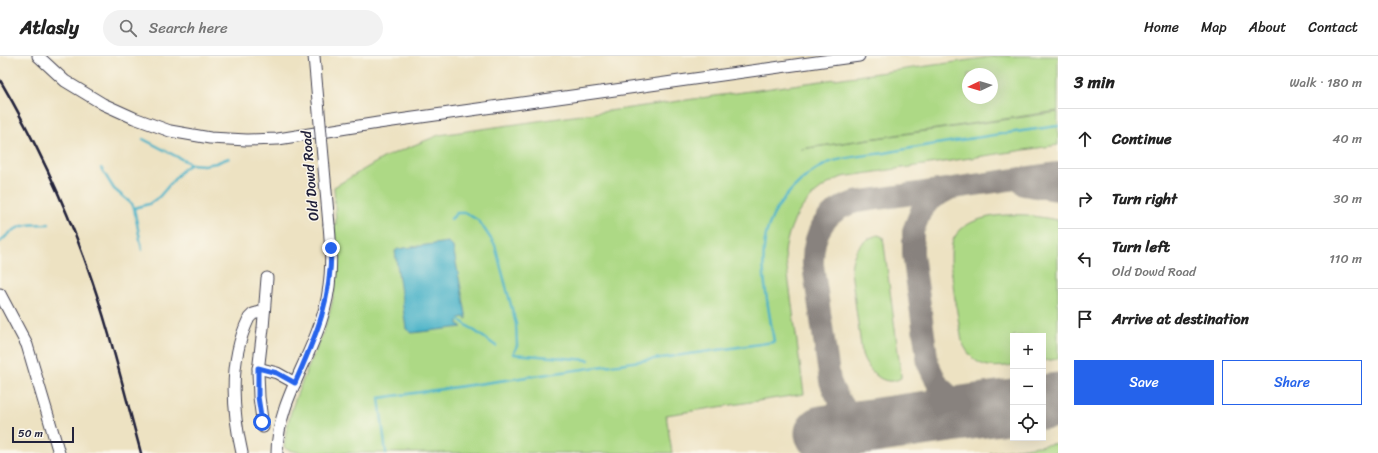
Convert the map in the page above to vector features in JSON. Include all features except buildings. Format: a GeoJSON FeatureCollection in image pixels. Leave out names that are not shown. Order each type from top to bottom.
{"type":"FeatureCollection","features":[{"type":"Feature","properties":{"kind":"street"},"geometry":{"type":"LineString","coordinates":[[38,56],[65,81],[103,104],[134,118],[170,131],[210,138],[247,140],[278,139],[371,124],[859,56]]}},
{"type":"Feature","properties":{"kind":"street","name":"Old Dowd Road"},"geometry":{"type":"LineString","coordinates":[[277,453],[285,408],[326,306],[331,271],[329,225],[314,56]]}},
{"type":"Feature","properties":{"kind":"street"},"geometry":{"type":"LineString","coordinates":[[263,427],[258,397],[258,368],[266,278]]}},
{"type":"Feature","properties":{"kind":"street"},"geometry":{"type":"LineString","coordinates":[[0,294],[27,345],[59,453]]}},
{"type":"Feature","properties":{"kind":"street"},"geometry":{"type":"LineString","coordinates":[[242,453],[237,428],[235,390],[237,352],[249,318],[253,314],[264,311]]}},
{"type":"Feature","properties":{"kind":"street"},"geometry":{"type":"LineString","coordinates":[[258,368],[277,373],[295,383]]}},
{"type":"Feature","properties":{"kind":"green space"},"geometry":{"type":"Polygon","coordinates":[[[998,56],[1058,56],[1058,111],[801,149],[1058,112],[1058,145],[842,177],[820,190],[803,207],[796,217],[787,240],[785,253],[804,394],[666,415],[672,453],[301,453],[286,449],[284,447],[286,430],[296,397],[328,318],[334,295],[336,248],[334,224],[336,224],[334,187],[385,157],[439,135],[998,56]]]}},
{"type":"Feature","properties":{"kind":"green space"},"geometry":{"type":"Polygon","coordinates":[[[1008,215],[1027,215],[1058,220],[1058,359],[1046,361],[1046,333],[1010,333],[1010,365],[996,367],[977,361],[972,357],[962,342],[951,258],[954,238],[960,230],[977,220],[1008,215]]]}},
{"type":"Feature","properties":{"kind":"green space"},"geometry":{"type":"Polygon","coordinates":[[[878,235],[883,237],[901,375],[901,378],[894,381],[888,381],[877,376],[864,360],[851,271],[853,258],[858,248],[866,240],[878,235]]]}},
{"type":"Feature","properties":{"kind":"green space"},"geometry":{"type":"Polygon","coordinates":[[[1058,443],[1058,453],[990,453],[1058,443]]]}},
{"type":"Feature","properties":{"kind":"water"},"geometry":{"type":"Polygon","coordinates":[[[448,242],[453,247],[467,319],[463,317],[458,319],[458,324],[462,327],[412,333],[406,329],[395,251],[398,249],[448,242]]]}},
{"type":"Feature","properties":{"kind":"waterway"},"geometry":{"type":"LineString","coordinates":[[386,453],[379,398],[774,342],[765,283],[765,238],[773,215],[785,197],[793,188],[810,174],[828,163],[848,158],[1058,126]]}},
{"type":"Feature","properties":{"kind":"waterway"},"geometry":{"type":"LineString","coordinates":[[143,139],[191,164]]}},
{"type":"Feature","properties":{"kind":"waterway"},"geometry":{"type":"LineString","coordinates":[[134,208],[149,204],[159,197],[184,168],[191,164],[204,165],[216,163],[229,158]]}},
{"type":"Feature","properties":{"kind":"waterway"},"geometry":{"type":"LineString","coordinates":[[101,168],[114,189],[132,204],[142,250]]}},
{"type":"Feature","properties":{"kind":"waterway"},"geometry":{"type":"LineString","coordinates":[[451,219],[457,213],[466,213],[479,221],[495,245],[516,324],[517,346],[513,354],[589,360]]}},
{"type":"Feature","properties":{"kind":"waterway"},"geometry":{"type":"LineString","coordinates":[[0,242],[11,232],[22,226],[49,224]]}},
{"type":"Feature","properties":{"kind":"waterway"},"geometry":{"type":"LineString","coordinates":[[458,319],[496,346]]}},
{"type":"Feature","properties":{"kind":"taxiway"},"geometry":{"type":"LineString","coordinates":[[888,424],[867,421],[852,413],[839,400],[830,381],[813,265],[815,243],[822,225],[836,211],[856,202],[1058,173]]}},
{"type":"Feature","properties":{"kind":"taxiway"},"geometry":{"type":"LineString","coordinates":[[1024,185],[1058,190]]}},
{"type":"Feature","properties":{"kind":"taxiway"},"geometry":{"type":"LineString","coordinates":[[948,190],[930,200],[921,211],[913,231],[913,254],[928,364],[938,385],[955,401],[973,408],[1000,408]]}},
{"type":"Feature","properties":{"kind":"runway"},"geometry":{"type":"LineString","coordinates":[[1046,402],[1058,400]]}},
{"type":"Feature","properties":{"kind":"runway"},"geometry":{"type":"LineString","coordinates":[[822,433],[1010,406]]}},
{"type":"Feature","properties":{"kind":"railway"},"geometry":{"type":"LineString","coordinates":[[0,80],[25,125],[59,194],[69,218],[95,289],[116,359],[141,453]]}},
{"type":"Feature","properties":{"kind":"route"},"geometry":{"type":"LineString","coordinates":[[262,422],[258,397],[258,368],[277,373],[295,383],[326,306],[331,271],[331,248]]}}]}
